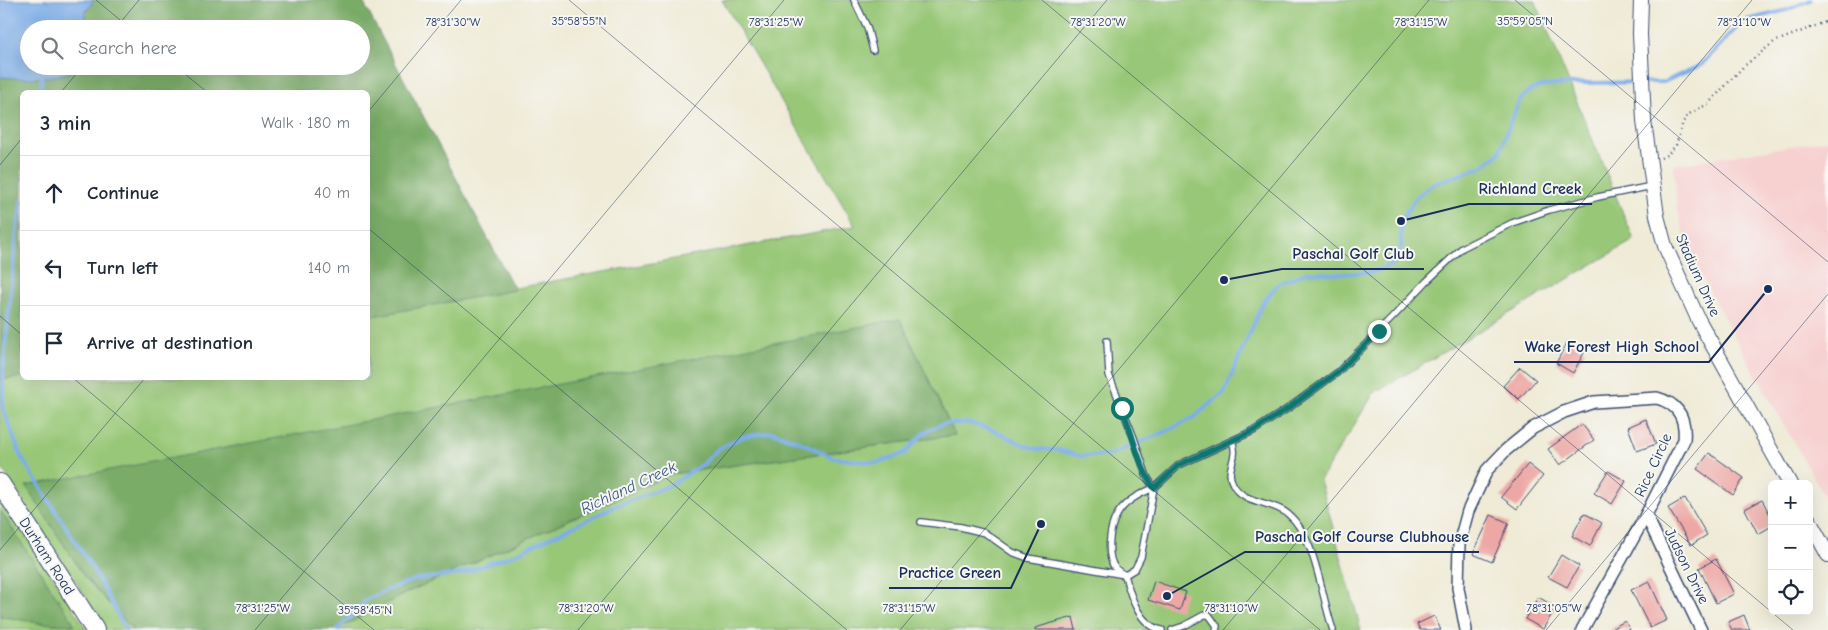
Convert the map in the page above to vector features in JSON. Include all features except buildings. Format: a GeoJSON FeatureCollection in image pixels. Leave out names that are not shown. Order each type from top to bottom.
{"type":"FeatureCollection","features":[{"type":"Feature","properties":{"kind":"main road","name":"Durham Road"},"geometry":{"type":"LineString","coordinates":[[0,483],[95,630]]}},
{"type":"Feature","properties":{"kind":"street","name":"Stadium Drive"},"geometry":{"type":"LineString","coordinates":[[1641,0],[1640,34],[1644,121],[1652,186],[1664,246],[1699,321],[1788,480]]}},
{"type":"Feature","properties":{"kind":"street","name":"Rice Circle"},"geometry":{"type":"LineString","coordinates":[[1466,630],[1458,588],[1459,544],[1468,511],[1487,470],[1506,450],[1532,428],[1564,412],[1594,402],[1657,398],[1674,406],[1681,416],[1685,428],[1684,440],[1646,514],[1582,630]]}},
{"type":"Feature","properties":{"kind":"street","name":"Judson Drive"},"geometry":{"type":"LineString","coordinates":[[1646,514],[1701,630]]}},
{"type":"Feature","properties":{"kind":"street"},"geometry":{"type":"LineString","coordinates":[[1812,525],[1828,555]]}},
{"type":"Feature","properties":{"kind":"lane"},"geometry":{"type":"LineString","coordinates":[[854,0],[867,27],[873,50]]}},
{"type":"Feature","properties":{"kind":"lane"},"geometry":{"type":"LineString","coordinates":[[1162,630],[1155,629],[1144,618],[1131,599],[1124,575],[1113,565],[1109,548],[1111,534],[1116,515],[1128,503],[1142,492],[1154,488],[1179,465],[1255,430],[1338,372],[1462,248],[1512,223],[1548,210],[1652,186]]}},
{"type":"Feature","properties":{"kind":"lane"},"geometry":{"type":"LineString","coordinates":[[921,522],[985,533],[1012,552],[1028,558],[1124,575],[1135,569],[1141,557],[1154,488],[1147,477],[1109,375],[1107,341]]}},
{"type":"Feature","properties":{"kind":"lane"},"geometry":{"type":"LineString","coordinates":[[1232,441],[1236,449],[1230,474],[1236,490],[1243,495],[1276,506],[1287,513],[1298,524],[1313,558],[1333,630]]}},
{"type":"Feature","properties":{"kind":"lane"},"geometry":{"type":"LineString","coordinates":[[1172,630],[1204,615],[1209,615],[1214,620],[1217,626],[1216,630]]}},
{"type":"Feature","properties":{"kind":"path"},"geometry":{"type":"LineString","coordinates":[[1649,165],[1668,154],[1676,145],[1683,122],[1689,114],[1708,104],[1743,67],[1774,42],[1828,21]]}},
{"type":"Feature","properties":{"kind":"shaded area"},"geometry":{"type":"Polygon","coordinates":[[[1828,140],[1828,503],[1689,252],[1677,209],[1674,165],[1828,140]]]}},
{"type":"Feature","properties":{"kind":"green space"},"geometry":{"type":"Polygon","coordinates":[[[94,0],[362,0],[515,290],[370,317],[370,90],[20,90],[20,377],[0,380],[0,79],[2,77],[59,75],[370,75],[370,20],[84,20],[86,12],[94,0]]]}},
{"type":"Feature","properties":{"kind":"green space"},"geometry":{"type":"Polygon","coordinates":[[[722,0],[1535,0],[1634,240],[1374,393],[1320,480],[1361,630],[336,630],[408,592],[671,474],[954,435],[900,319],[84,576],[133,630],[107,630],[0,465],[0,379],[20,375],[20,380],[370,380],[370,315],[855,226],[722,0]]]}},
{"type":"Feature","properties":{"kind":"green space"},"geometry":{"type":"Polygon","coordinates":[[[900,319],[955,435],[671,474],[408,592],[336,630],[133,630],[84,576],[26,486],[900,319]]]}},
{"type":"Feature","properties":{"kind":"green space"},"geometry":{"type":"Polygon","coordinates":[[[0,492],[87,630],[0,630],[0,616],[39,623],[74,625],[0,510],[0,492]]]}},
{"type":"Feature","properties":{"kind":"green space"},"geometry":{"type":"Polygon","coordinates":[[[0,510],[75,625],[39,623],[0,616],[0,510]]]}},
{"type":"Feature","properties":{"kind":"water"},"geometry":{"type":"Polygon","coordinates":[[[0,0],[94,0],[86,12],[84,20],[20,20],[20,75],[58,75],[41,78],[0,77],[0,0]]]}},
{"type":"Feature","properties":{"kind":"waterway","name":"Richland Creek"},"geometry":{"type":"LineString","coordinates":[[338,630],[367,599],[417,579],[461,574],[515,554],[614,507],[671,485],[703,464],[718,449],[742,437],[772,432],[798,441],[834,458],[877,463],[905,453],[924,433],[942,424],[969,423],[995,431],[1024,445],[1038,449],[1058,450],[1081,456],[1110,455],[1165,432],[1195,417],[1224,393],[1262,304],[1278,284],[1307,272],[1341,274],[1373,272],[1395,264],[1401,252],[1401,221],[1417,196],[1433,184],[1482,167],[1499,154],[1520,100],[1531,90],[1542,86],[1586,83],[1664,82],[1701,65],[1743,21],[1787,10],[1811,0]]}},
{"type":"Feature","properties":{"kind":"waterway"},"geometry":{"type":"LineString","coordinates":[[41,90],[42,75]]}},
{"type":"Feature","properties":{"kind":"waterway"},"geometry":{"type":"LineString","coordinates":[[20,212],[3,371],[3,408],[21,457],[93,569],[126,630]]}},
{"type":"Feature","properties":{"kind":"place","name":"Richland Creek"},"geometry":{"type":"Point","coordinates":[1401,221]}},
{"type":"Feature","properties":{"kind":"place","name":"Paschal Golf Club"},"geometry":{"type":"Point","coordinates":[1224,280]}},
{"type":"Feature","properties":{"kind":"place","name":"Wake Forest High School"},"geometry":{"type":"Point","coordinates":[1768,289]}},
{"type":"Feature","properties":{"kind":"place","name":"Practice Green"},"geometry":{"type":"Point","coordinates":[1041,524]}},
{"type":"Feature","properties":{"kind":"place","name":"Paschal Golf Course Clubhouse"},"geometry":{"type":"Point","coordinates":[1167,596]}},
{"type":"Feature","properties":{"kind":"route"},"geometry":{"type":"LineString","coordinates":[[1122,408],[1147,477],[1154,488],[1179,465],[1255,430],[1290,407],[1338,372],[1379,331]]}}]}
